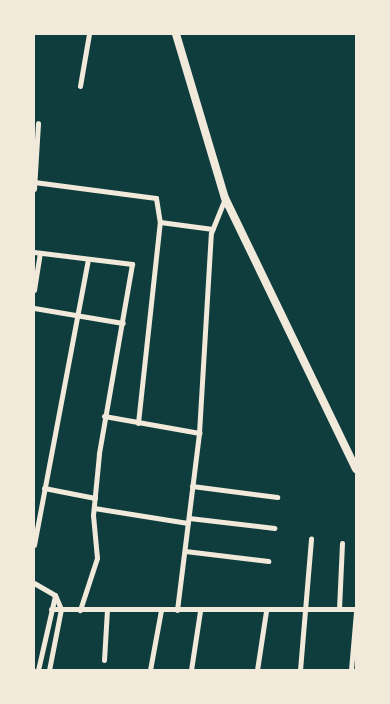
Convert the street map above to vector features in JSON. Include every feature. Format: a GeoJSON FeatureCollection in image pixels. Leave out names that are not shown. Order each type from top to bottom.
{"type":"FeatureCollection","features":[{"type":"Feature","properties":{"kind":"street"},"geometry":{"type":"LineString","coordinates":[[80,86],[89,34]]}},
{"type":"Feature","properties":{"kind":"street"},"geometry":{"type":"LineString","coordinates":[[176,34],[225,198],[356,469]]}},
{"type":"Feature","properties":{"kind":"street"},"geometry":{"type":"LineString","coordinates":[[34,189],[38,123]]}},
{"type":"Feature","properties":{"kind":"street"},"geometry":{"type":"LineString","coordinates":[[34,182],[156,198],[160,222],[138,422]]}},
{"type":"Feature","properties":{"kind":"street"},"geometry":{"type":"LineString","coordinates":[[177,610],[199,433],[213,230],[225,198]]}},
{"type":"Feature","properties":{"kind":"street"},"geometry":{"type":"LineString","coordinates":[[160,222],[213,230]]}},
{"type":"Feature","properties":{"kind":"street"},"geometry":{"type":"LineString","coordinates":[[34,252],[132,264],[123,323],[104,416],[94,508],[98,558],[80,610]]}},
{"type":"Feature","properties":{"kind":"street"},"geometry":{"type":"LineString","coordinates":[[34,290],[40,253]]}},
{"type":"Feature","properties":{"kind":"street"},"geometry":{"type":"LineString","coordinates":[[34,545],[88,259]]}},
{"type":"Feature","properties":{"kind":"street"},"geometry":{"type":"LineString","coordinates":[[34,308],[123,323]]}},
{"type":"Feature","properties":{"kind":"street"},"geometry":{"type":"LineString","coordinates":[[104,416],[199,433]]}},
{"type":"Feature","properties":{"kind":"street"},"geometry":{"type":"LineString","coordinates":[[192,486],[277,497]]}},
{"type":"Feature","properties":{"kind":"street"},"geometry":{"type":"LineString","coordinates":[[44,488],[95,498]]}},
{"type":"Feature","properties":{"kind":"street"},"geometry":{"type":"LineString","coordinates":[[94,508],[188,520],[274,528]]}},
{"type":"Feature","properties":{"kind":"street"},"geometry":{"type":"LineString","coordinates":[[300,670],[307,610],[311,538]]}},
{"type":"Feature","properties":{"kind":"street"},"geometry":{"type":"LineString","coordinates":[[339,610],[342,543]]}},
{"type":"Feature","properties":{"kind":"street"},"geometry":{"type":"LineString","coordinates":[[185,551],[268,561]]}},
{"type":"Feature","properties":{"kind":"street"},"geometry":{"type":"LineString","coordinates":[[34,583],[55,595],[61,609],[49,670]]}},
{"type":"Feature","properties":{"kind":"street"},"geometry":{"type":"LineString","coordinates":[[38,670],[55,595]]}},
{"type":"Feature","properties":{"kind":"street"},"geometry":{"type":"LineString","coordinates":[[51,609],[200,611],[356,610],[351,670]]}},
{"type":"Feature","properties":{"kind":"street"},"geometry":{"type":"LineString","coordinates":[[104,660],[107,610]]}},
{"type":"Feature","properties":{"kind":"street"},"geometry":{"type":"LineString","coordinates":[[150,670],[161,610]]}},
{"type":"Feature","properties":{"kind":"street"},"geometry":{"type":"LineString","coordinates":[[191,670],[200,611]]}},
{"type":"Feature","properties":{"kind":"street"},"geometry":{"type":"LineString","coordinates":[[257,670],[266,611]]}}]}
